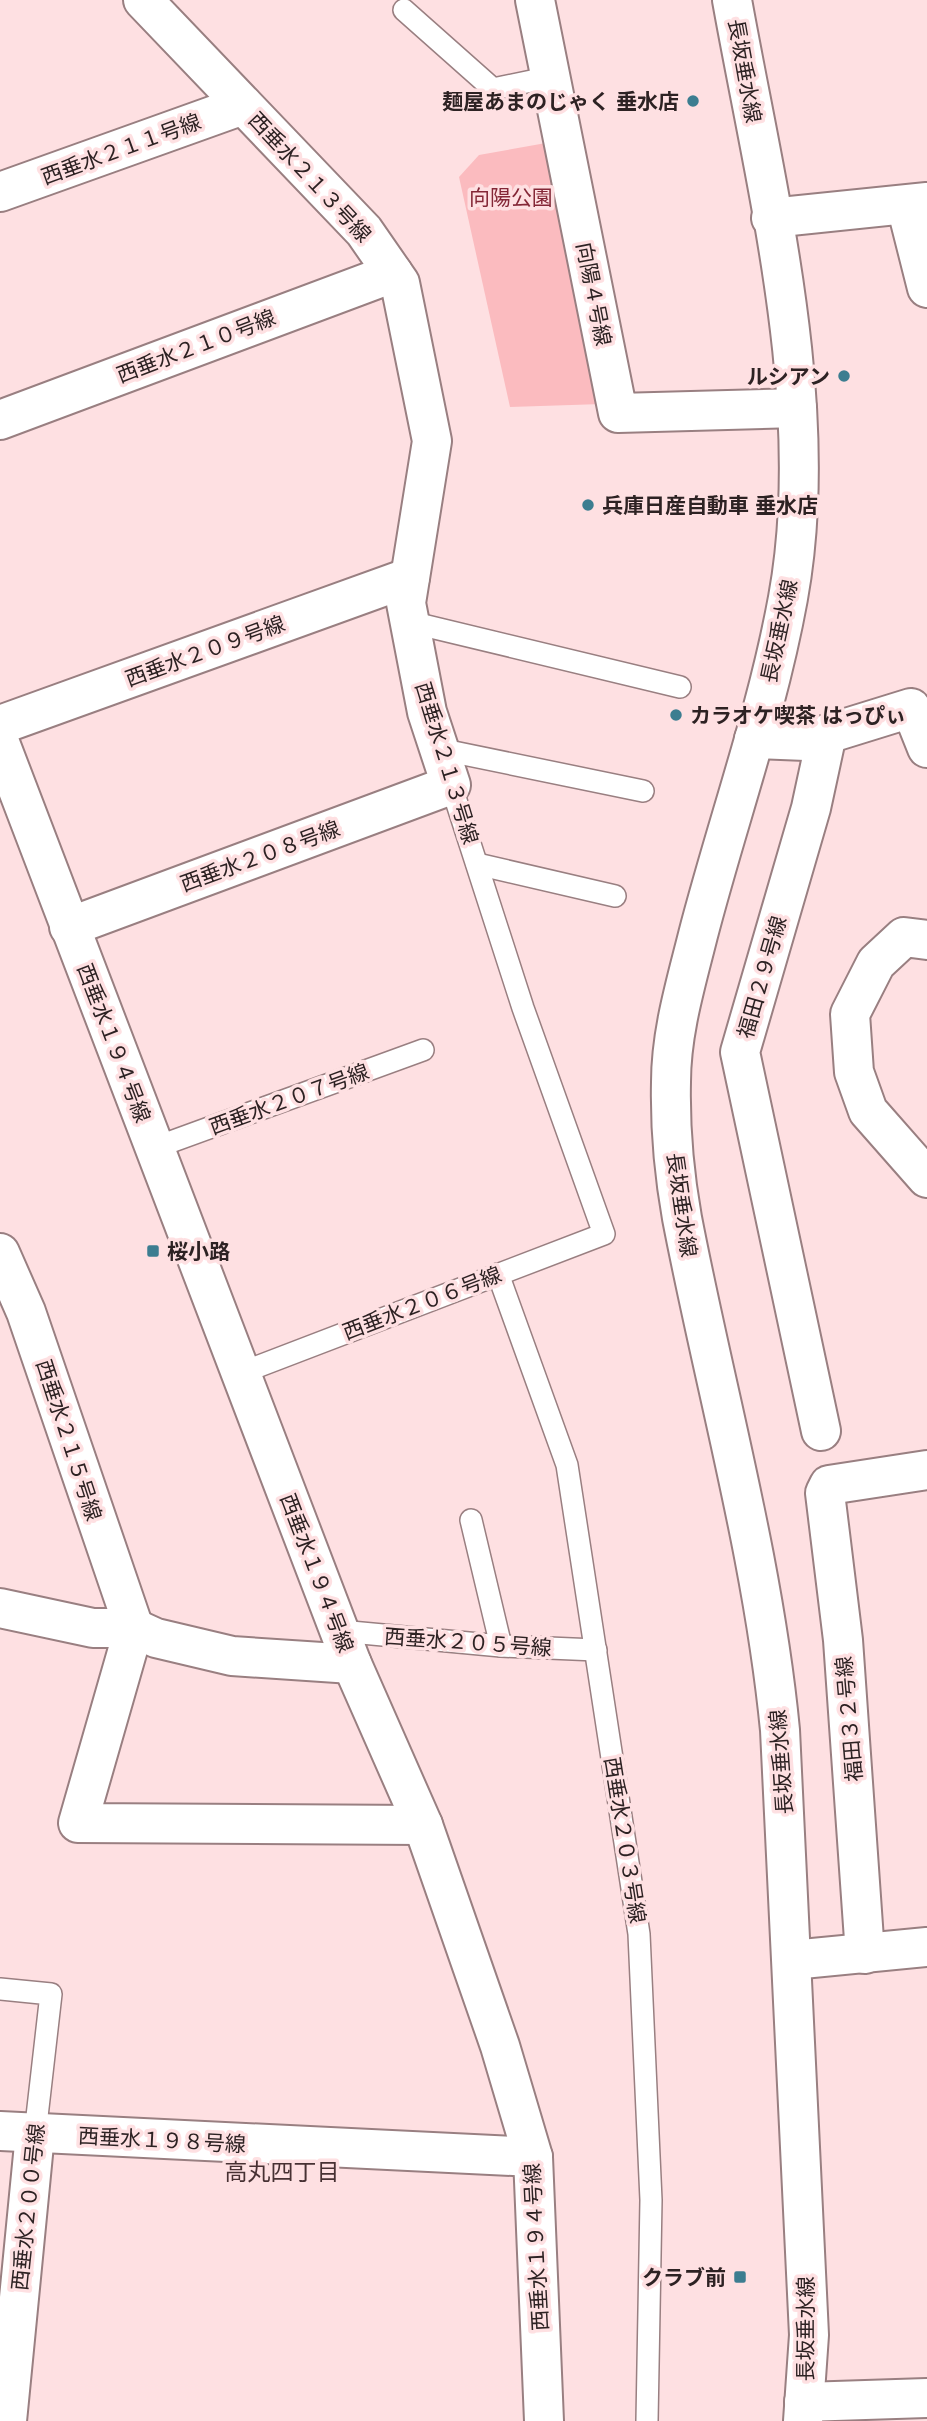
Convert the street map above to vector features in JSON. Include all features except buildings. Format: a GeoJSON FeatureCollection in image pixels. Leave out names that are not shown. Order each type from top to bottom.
{"type":"FeatureCollection","features":[{"type":"Feature","properties":{"kind":"street","name":"西垂水２１３号線"},"geometry":{"type":"LineString","coordinates":[[143,0],[364,231],[400,283],[432,441],[406,603],[427,712],[451,785]]}},
{"type":"Feature","properties":{"kind":"street","name":"向陽４号線"},"geometry":{"type":"LineString","coordinates":[[535,0],[618,413],[797,408]]}},
{"type":"Feature","properties":{"kind":"street","name":"長坂垂水線"},"geometry":{"type":"LineString","coordinates":[[732,0],[771,218],[794,367],[800,486],[788,598],[754,739],[715,872],[681,1004],[671,1080],[675,1175],[682,1218],[746,1508],[773,1658],[792,1960],[809,2335],[804,2412]]}},
{"type":"Feature","properties":{"kind":"street","name":"西垂水２１１号線"},"geometry":{"type":"LineString","coordinates":[[0,192],[243,105]]}},
{"type":"Feature","properties":{"kind":"street"},"geometry":{"type":"LineString","coordinates":[[771,218],[916,204],[927,288]]}},
{"type":"Feature","properties":{"kind":"street","name":"西垂水２１０号線"},"geometry":{"type":"LineString","coordinates":[[0,420],[393,273]]}},
{"type":"Feature","properties":{"kind":"street","name":"西垂水２０９号線"},"geometry":{"type":"LineString","coordinates":[[0,725],[410,577]]}},
{"type":"Feature","properties":{"kind":"street"},"geometry":{"type":"LineString","coordinates":[[754,739],[806,741],[911,708],[927,748]]}},
{"type":"Feature","properties":{"kind":"street","name":"福田２９号線"},"geometry":{"type":"LineString","coordinates":[[821,1431],[740,1052],[811,808],[827,734]]}},
{"type":"Feature","properties":{"kind":"street","name":"西垂水１９４号線"},"geometry":{"type":"LineString","coordinates":[[0,743],[16,834],[69,927],[346,1648],[423,1825],[500,2046],[533,2157],[544,2421]]}},
{"type":"Feature","properties":{"kind":"street","name":"西垂水２０８号線"},"geometry":{"type":"LineString","coordinates":[[69,927],[451,785]]}},
{"type":"Feature","properties":{"kind":"street"},"geometry":{"type":"LineString","coordinates":[[927,940],[904,937],[876,963],[850,1014],[854,1072],[867,1111],[927,1178]]}},
{"type":"Feature","properties":{"kind":"street","name":"西垂水２１５号線"},"geometry":{"type":"LineString","coordinates":[[0,1253],[26,1312],[134,1628]]}},
{"type":"Feature","properties":{"kind":"street","name":"福田３２号線"},"geometry":{"type":"LineString","coordinates":[[865,1954],[843,1640],[825,1493],[829,1486],[927,1470]]}},
{"type":"Feature","properties":{"kind":"street"},"geometry":{"type":"LineString","coordinates":[[0,1608],[93,1628],[134,1628],[156,1638],[232,1656],[346,1648]]}},
{"type":"Feature","properties":{"kind":"street"},"geometry":{"type":"LineString","coordinates":[[134,1628],[78,1823],[423,1825]]}},
{"type":"Feature","properties":{"kind":"street"},"geometry":{"type":"LineString","coordinates":[[792,1960],[927,1947]]}},
{"type":"Feature","properties":{"kind":"street","name":"西垂水１９８号線"},"geometry":{"type":"LineString","coordinates":[[17,2132],[533,2157]]}},
{"type":"Feature","properties":{"kind":"street","name":"西垂水２００号線"},"geometry":{"type":"LineString","coordinates":[[7,2421],[17,2132]]}},
{"type":"Feature","properties":{"kind":"street"},"geometry":{"type":"LineString","coordinates":[[804,2412],[927,2398]]}},
{"type":"Feature","properties":{"kind":"lane"},"geometry":{"type":"LineString","coordinates":[[404,10],[493,89],[551,77]]}},
{"type":"Feature","properties":{"kind":"lane"},"geometry":{"type":"LineString","coordinates":[[410,622],[680,687]]}},
{"type":"Feature","properties":{"kind":"lane"},"geometry":{"type":"LineString","coordinates":[[439,749],[643,791]]}},
{"type":"Feature","properties":{"kind":"lane","name":"西垂水２１３号線"},"geometry":{"type":"LineString","coordinates":[[451,785],[523,1008],[604,1234]]}},
{"type":"Feature","properties":{"kind":"lane"},"geometry":{"type":"LineString","coordinates":[[477,864],[615,896]]}},
{"type":"Feature","properties":{"kind":"lane","name":"西垂水２０７号線"},"geometry":{"type":"LineString","coordinates":[[154,1149],[423,1049]]}},
{"type":"Feature","properties":{"kind":"lane","name":"西垂水２０６号線"},"geometry":{"type":"LineString","coordinates":[[241,1373],[604,1234]]}},
{"type":"Feature","properties":{"kind":"lane","name":"西垂水２０３号線"},"geometry":{"type":"LineString","coordinates":[[498,1275],[566,1465],[639,1934],[651,2200],[647,2421]]}},
{"type":"Feature","properties":{"kind":"lane"},"geometry":{"type":"LineString","coordinates":[[471,1520],[501,1646]]}},
{"type":"Feature","properties":{"kind":"lane","name":"西垂水２０５号線"},"geometry":{"type":"LineString","coordinates":[[346,1648],[501,1646],[596,1650]]}},
{"type":"Feature","properties":{"kind":"lane","name":"西垂水２００号線"},"geometry":{"type":"LineString","coordinates":[[0,1989],[51,1994],[17,2132]]}},
{"type":"Feature","properties":{"kind":"green space","name":"向陽公園"},"geometry":{"type":"Polygon","coordinates":[[[546,143],[602,404],[510,407],[459,177],[479,155],[546,143]]]}},
{"type":"Feature","properties":{"kind":"place","name":"麺屋あまのじゃく 垂水店"},"geometry":{"type":"Point","coordinates":[693,101]}},
{"type":"Feature","properties":{"kind":"place","name":"ルシアン"},"geometry":{"type":"Point","coordinates":[844,376]}},
{"type":"Feature","properties":{"kind":"place","name":"兵庫日産自動車 垂水店"},"geometry":{"type":"Point","coordinates":[588,505]}},
{"type":"Feature","properties":{"kind":"place","name":"カラオケ喫茶 はっぴぃ"},"geometry":{"type":"Point","coordinates":[676,715]}},
{"type":"Feature","properties":{"kind":"place","name":"桜小路"},"geometry":{"type":"Point","coordinates":[153,1251]}},
{"type":"Feature","properties":{"kind":"place","name":"クラブ前"},"geometry":{"type":"Point","coordinates":[740,2277]}},
{"type":"Feature","properties":{"kind":"district","name":"高丸四丁目"},"geometry":{"type":"Point","coordinates":[282,2172]}}]}
